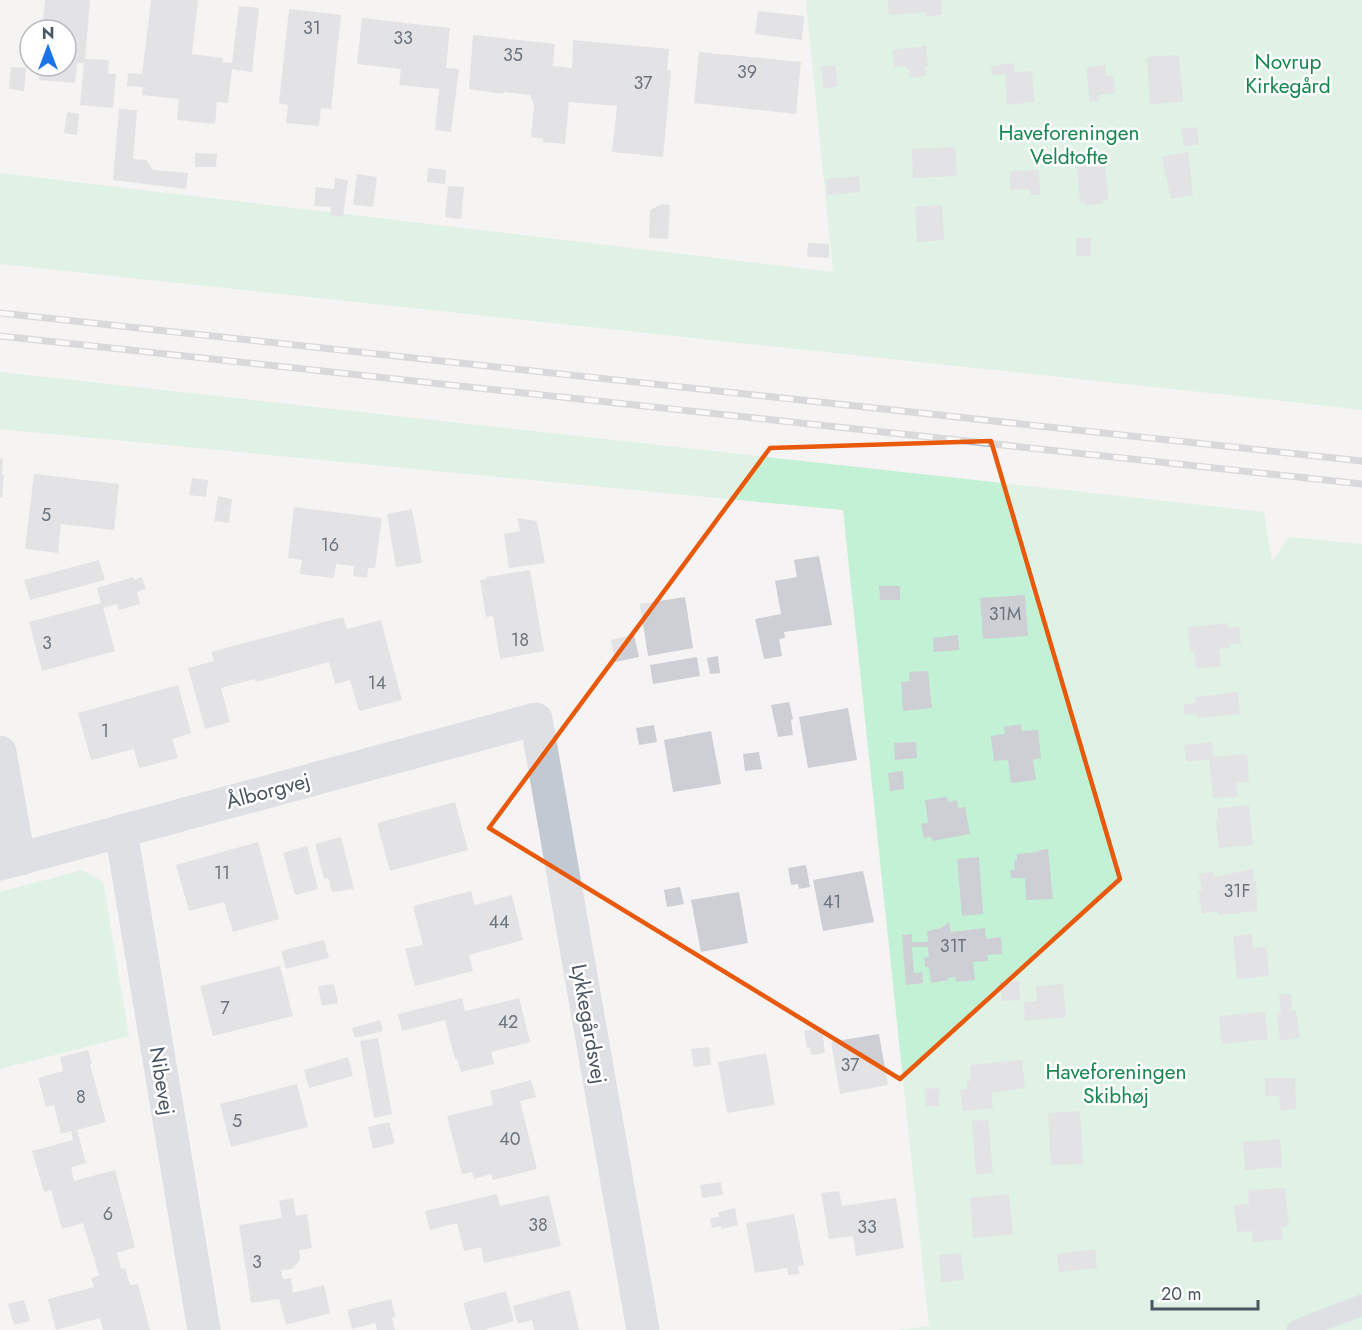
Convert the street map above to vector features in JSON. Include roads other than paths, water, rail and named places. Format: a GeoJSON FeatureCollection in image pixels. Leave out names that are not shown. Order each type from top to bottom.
{"type":"FeatureCollection","features":[{"type":"Feature","properties":{"kind":"street","name":"Ålborgvej"},"geometry":{"type":"LineString","coordinates":[[10,861],[536,719]]}},
{"type":"Feature","properties":{"kind":"street","name":"Lykkegårdsvej"},"geometry":{"type":"LineString","coordinates":[[536,719],[643,1330]]}},
{"type":"Feature","properties":{"kind":"street"},"geometry":{"type":"LineString","coordinates":[[0,752],[10,861]]}},
{"type":"Feature","properties":{"kind":"street","name":"Nibevej"},"geometry":{"type":"LineString","coordinates":[[121,831],[204,1330]]}},
{"type":"Feature","properties":{"kind":"lane"},"geometry":{"type":"LineString","coordinates":[[1297,1330],[1362,1305]]}},
{"type":"Feature","properties":{"kind":"railway"},"geometry":{"type":"LineString","coordinates":[[0,313],[1362,461]]}},
{"type":"Feature","properties":{"kind":"railway"},"geometry":{"type":"LineString","coordinates":[[0,336],[1362,484]]}},
{"type":"Feature","properties":{"kind":"park label","name":"Novrup Kirkegård"},"geometry":{"type":"Point","coordinates":[1288,74]}},
{"type":"Feature","properties":{"kind":"park label","name":"Haveforeningen Veldtofte"},"geometry":{"type":"Point","coordinates":[1069,145]}},
{"type":"Feature","properties":{"kind":"park label","name":"Haveforeningen Skibhøj"},"geometry":{"type":"Point","coordinates":[1116,1084]}}]}
